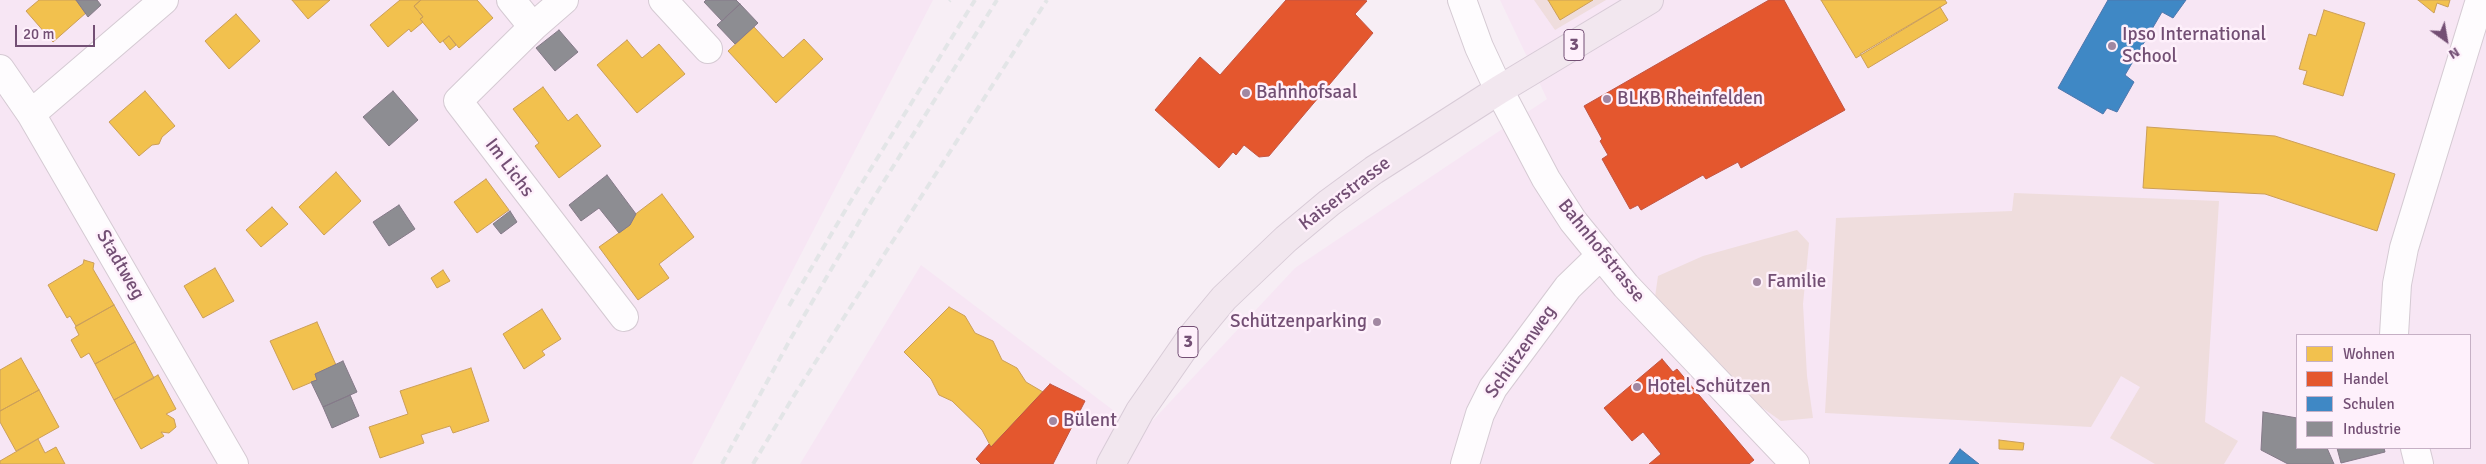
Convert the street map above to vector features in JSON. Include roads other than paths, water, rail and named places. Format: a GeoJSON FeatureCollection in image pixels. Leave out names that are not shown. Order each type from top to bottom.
{"type":"FeatureCollection","features":[{"type":"Feature","properties":{"kind":"main road","name":"Kaiserstrasse"},"geometry":{"type":"LineString","coordinates":[[1111,464],[1132,423],[1190,339],[1224,298],[1256,267],[1329,203],[1368,175],[1499,90],[1648,0]]}},
{"type":"Feature","properties":{"kind":"street"},"geometry":{"type":"LineString","coordinates":[[31,114],[164,0]]}},
{"type":"Feature","properties":{"kind":"street"},"geometry":{"type":"LineString","coordinates":[[511,0],[533,27]]}},
{"type":"Feature","properties":{"kind":"street","name":"Im Lichs"},"geometry":{"type":"LineString","coordinates":[[564,0],[533,27],[458,101],[624,318]]}},
{"type":"Feature","properties":{"kind":"street"},"geometry":{"type":"LineString","coordinates":[[663,0],[708,50]]}},
{"type":"Feature","properties":{"kind":"street","name":"Bahnhofstrasse"},"geometry":{"type":"LineString","coordinates":[[1462,0],[1479,47],[1499,90],[1546,178],[1572,221],[1626,286],[1795,464]]}},
{"type":"Feature","properties":{"kind":"street"},"geometry":{"type":"LineString","coordinates":[[2394,334],[2397,284],[2404,248],[2480,0]]}},
{"type":"Feature","properties":{"kind":"street","name":"Stadtweg"},"geometry":{"type":"LineString","coordinates":[[0,69],[31,114],[234,464]]}},
{"type":"Feature","properties":{"kind":"street","name":"Schützenweg"},"geometry":{"type":"LineString","coordinates":[[1465,464],[1480,414],[1493,388],[1568,286],[1601,254]]}},
{"type":"Feature","properties":{"kind":"street"},"geometry":{"type":"LineString","coordinates":[[2415,449],[2419,464]]}},
{"type":"Feature","properties":{"kind":"railway"},"geometry":{"type":"LineString","coordinates":[[789,306],[849,204],[975,0]]}},
{"type":"Feature","properties":{"kind":"railway"},"geometry":{"type":"LineString","coordinates":[[722,464],[791,338],[866,210],[997,0]]}},
{"type":"Feature","properties":{"kind":"railway"},"geometry":{"type":"LineString","coordinates":[[753,464],[795,394],[1047,0]]}},
{"type":"Feature","properties":{"kind":"place","name":"Ipso International School"},"geometry":{"type":"Point","coordinates":[2112,46]}},
{"type":"Feature","properties":{"kind":"place","name":"Bahnhofsaal"},"geometry":{"type":"Point","coordinates":[1246,93]}},
{"type":"Feature","properties":{"kind":"place","name":"BLKB Rheinfelden"},"geometry":{"type":"Point","coordinates":[1607,99]}},
{"type":"Feature","properties":{"kind":"place","name":"Familie"},"geometry":{"type":"Point","coordinates":[1757,282]}},
{"type":"Feature","properties":{"kind":"place","name":"Schützenparking"},"geometry":{"type":"Point","coordinates":[1377,322]}},
{"type":"Feature","properties":{"kind":"place","name":"Hotel Schützen"},"geometry":{"type":"Point","coordinates":[1637,387]}},
{"type":"Feature","properties":{"kind":"place","name":"Bülent"},"geometry":{"type":"Point","coordinates":[1053,421]}}]}
